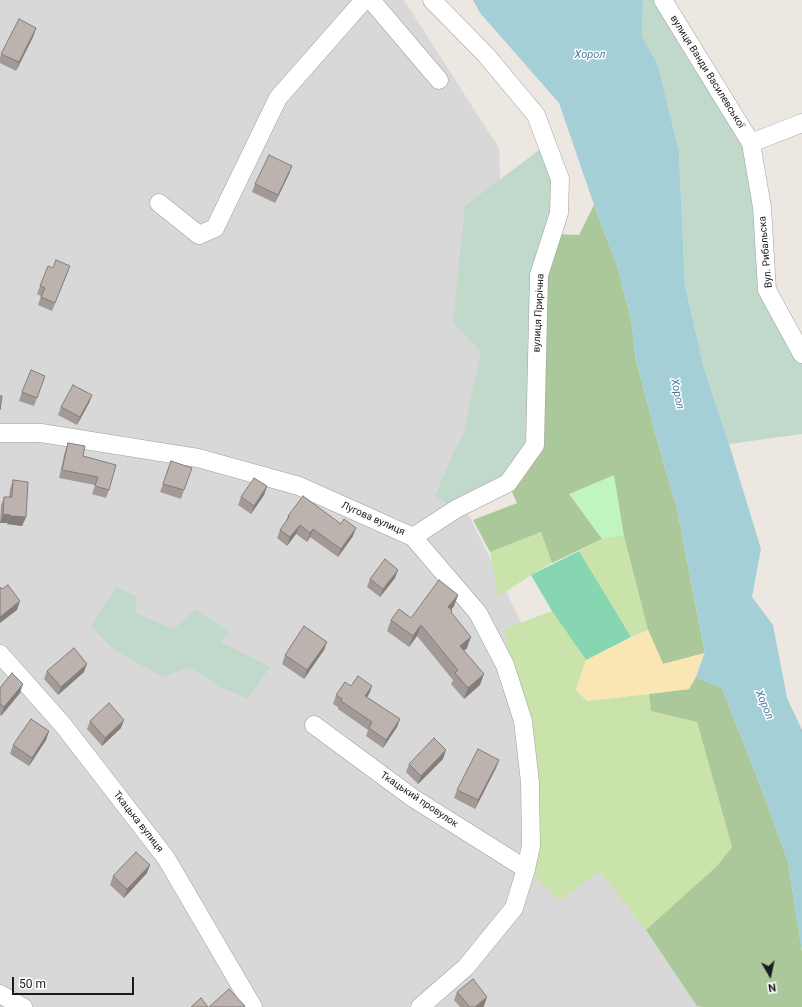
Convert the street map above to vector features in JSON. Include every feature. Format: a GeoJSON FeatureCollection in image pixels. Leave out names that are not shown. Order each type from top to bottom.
{"type":"FeatureCollection","features":[{"type":"Feature","properties":{"kind":"street"},"geometry":{"type":"LineString","coordinates":[[159,203],[198,236],[215,228],[278,98],[364,0]]}},
{"type":"Feature","properties":{"kind":"street"},"geometry":{"type":"LineString","coordinates":[[371,0],[439,80]]}},
{"type":"Feature","properties":{"kind":"street","name":"вулиця Прирічна"},"geometry":{"type":"LineString","coordinates":[[413,537],[456,509],[508,483],[535,445],[539,275],[559,213],[560,179],[536,115],[486,55],[432,0]]}},
{"type":"Feature","properties":{"kind":"street","name":"вулиця Ванди Василевської"},"geometry":{"type":"LineString","coordinates":[[663,0],[751,143]]}},
{"type":"Feature","properties":{"kind":"street"},"geometry":{"type":"LineString","coordinates":[[751,143],[802,123]]}},
{"type":"Feature","properties":{"kind":"street","name":"Вул. Рибальска"},"geometry":{"type":"LineString","coordinates":[[751,143],[762,207],[768,290],[802,354]]}},
{"type":"Feature","properties":{"kind":"street","name":"Лугова вулиця"},"geometry":{"type":"LineString","coordinates":[[0,433],[41,433],[198,458],[299,486],[413,537],[478,613],[505,665],[523,721],[530,782],[531,846],[526,869]]}},
{"type":"Feature","properties":{"kind":"street","name":"Ткацька вулиця"},"geometry":{"type":"LineString","coordinates":[[0,654],[63,725],[166,858],[253,1007]]}},
{"type":"Feature","properties":{"kind":"street","name":"Ткацький провулок"},"geometry":{"type":"LineString","coordinates":[[314,725],[413,798],[526,869]]}},
{"type":"Feature","properties":{"kind":"street"},"geometry":{"type":"LineString","coordinates":[[420,1007],[466,967],[514,908],[526,869]]}},
{"type":"Feature","properties":{"kind":"street"},"geometry":{"type":"LineString","coordinates":[[0,994],[23,1007]]}},
{"type":"Feature","properties":{"kind":"shaded area"},"geometry":{"type":"Polygon","coordinates":[[[0,0],[404,0],[499,148],[504,280],[456,489],[554,689],[744,1007],[0,1007],[0,0]]]}},
{"type":"Feature","properties":{"kind":"green space"},"geometry":{"type":"Polygon","coordinates":[[[643,0],[663,0],[748,145],[767,290],[802,354],[802,434],[729,444],[704,368],[685,286],[679,152],[658,65],[642,36],[643,0]]]}},
{"type":"Feature","properties":{"kind":"green space"},"geometry":{"type":"Polygon","coordinates":[[[547,144],[560,179],[539,275],[535,445],[508,483],[456,509],[435,496],[455,449],[463,435],[481,352],[453,322],[465,206],[547,144]]]}},
{"type":"Feature","properties":{"kind":"green space"},"geometry":{"type":"Polygon","coordinates":[[[594,205],[618,268],[631,319],[636,360],[676,504],[705,653],[663,664],[648,630],[624,536],[602,539],[552,563],[541,532],[490,552],[473,520],[517,503],[508,483],[539,275],[552,234],[579,235],[594,205]]]}},
{"type":"Feature","properties":{"kind":"green space"},"geometry":{"type":"Polygon","coordinates":[[[614,475],[624,536],[602,539],[569,494],[614,475]]]}},
{"type":"Feature","properties":{"kind":"green space"},"geometry":{"type":"Polygon","coordinates":[[[541,532],[552,563],[498,597],[490,552],[541,532]]]}},
{"type":"Feature","properties":{"kind":"green space"},"geometry":{"type":"Polygon","coordinates":[[[624,536],[648,630],[631,637],[579,551],[602,539],[624,536]]]}},
{"type":"Feature","properties":{"kind":"green space"},"geometry":{"type":"Polygon","coordinates":[[[579,551],[631,637],[586,660],[552,611],[531,575],[579,551]]]}},
{"type":"Feature","properties":{"kind":"green space"},"geometry":{"type":"Polygon","coordinates":[[[117,587],[137,597],[135,613],[174,629],[195,609],[229,632],[221,642],[270,667],[248,699],[221,687],[191,667],[162,677],[114,649],[91,627],[117,587]]]}},
{"type":"Feature","properties":{"kind":"green space"},"geometry":{"type":"Polygon","coordinates":[[[552,611],[586,660],[576,690],[587,701],[649,694],[652,711],[697,722],[732,847],[717,866],[646,930],[600,871],[560,900],[526,869],[523,721],[504,629],[552,611]]]}},
{"type":"Feature","properties":{"kind":"green space"},"geometry":{"type":"Polygon","coordinates":[[[696,677],[722,688],[788,861],[802,952],[802,1007],[697,1006],[646,930],[717,866],[732,847],[697,722],[651,711],[649,694],[689,689],[696,677]]]}},
{"type":"Feature","properties":{"kind":"sand"},"geometry":{"type":"Polygon","coordinates":[[[648,630],[663,664],[705,653],[689,689],[588,701],[576,690],[586,660],[648,630]]]}},
{"type":"Feature","properties":{"kind":"water","name":"Хорол"},"geometry":{"type":"Polygon","coordinates":[[[473,0],[643,0],[642,36],[658,65],[679,152],[685,286],[704,368],[761,549],[752,597],[773,625],[787,698],[802,730],[802,952],[788,861],[757,777],[722,688],[696,677],[705,652],[676,504],[636,360],[631,319],[618,268],[594,205],[559,103],[480,13],[473,0]]]}},
{"type":"Feature","properties":{"kind":"building"},"geometry":{"type":"Polygon","coordinates":[[[19,19],[36,28],[19,62],[1,54],[19,19]]]}},
{"type":"Feature","properties":{"kind":"building"},"geometry":{"type":"Polygon","coordinates":[[[269,155],[292,166],[278,195],[255,184],[269,155]]]}},
{"type":"Feature","properties":{"kind":"building"},"geometry":{"type":"Polygon","coordinates":[[[56,260],[70,266],[55,303],[41,297],[45,288],[40,286],[48,266],[53,268],[56,260]]]}},
{"type":"Feature","properties":{"kind":"building"},"geometry":{"type":"Polygon","coordinates":[[[31,370],[45,376],[37,398],[22,392],[31,370]]]}},
{"type":"Feature","properties":{"kind":"building"},"geometry":{"type":"Polygon","coordinates":[[[73,385],[92,395],[80,417],[61,407],[73,385]]]}},
{"type":"Feature","properties":{"kind":"building"},"geometry":{"type":"Polygon","coordinates":[[[0,396],[2,396],[0,410],[0,396]]]}},
{"type":"Feature","properties":{"kind":"building"},"geometry":{"type":"Polygon","coordinates":[[[68,443],[85,446],[83,456],[116,465],[109,490],[95,486],[98,477],[62,470],[68,443]]]}},
{"type":"Feature","properties":{"kind":"building"},"geometry":{"type":"Polygon","coordinates":[[[171,461],[192,468],[184,490],[163,484],[171,461]]]}},
{"type":"Feature","properties":{"kind":"building"},"geometry":{"type":"Polygon","coordinates":[[[254,478],[267,486],[254,506],[241,497],[254,478]]]}},
{"type":"Feature","properties":{"kind":"building"},"geometry":{"type":"Polygon","coordinates":[[[13,480],[28,482],[26,517],[3,514],[4,497],[12,497],[13,480]]]}},
{"type":"Feature","properties":{"kind":"building"},"geometry":{"type":"Polygon","coordinates":[[[303,496],[341,524],[344,519],[356,528],[341,549],[313,529],[310,533],[300,525],[290,537],[280,530],[289,517],[288,516],[303,496]]]}},
{"type":"Feature","properties":{"kind":"building"},"geometry":{"type":"Polygon","coordinates":[[[385,559],[398,570],[383,589],[370,579],[385,559]]]}},
{"type":"Feature","properties":{"kind":"building"},"geometry":{"type":"Polygon","coordinates":[[[439,580],[458,595],[448,607],[452,610],[451,612],[471,637],[460,646],[484,674],[468,688],[455,673],[458,670],[421,625],[413,636],[391,620],[399,609],[411,618],[439,580]]]}},
{"type":"Feature","properties":{"kind":"building"},"geometry":{"type":"Polygon","coordinates":[[[8,585],[20,601],[0,617],[0,587],[2,589],[8,585]]]}},
{"type":"Feature","properties":{"kind":"building"},"geometry":{"type":"Polygon","coordinates":[[[304,626],[327,642],[307,670],[285,655],[304,626]]]}},
{"type":"Feature","properties":{"kind":"building"},"geometry":{"type":"Polygon","coordinates":[[[74,648],[87,664],[61,687],[47,671],[74,648]]]}},
{"type":"Feature","properties":{"kind":"building"},"geometry":{"type":"Polygon","coordinates":[[[12,673],[23,684],[4,707],[0,704],[0,688],[12,673]]]}},
{"type":"Feature","properties":{"kind":"building"},"geometry":{"type":"Polygon","coordinates":[[[358,676],[372,686],[365,696],[400,719],[386,740],[369,728],[372,722],[341,701],[342,699],[336,695],[345,682],[351,686],[358,676]]]}},
{"type":"Feature","properties":{"kind":"building"},"geometry":{"type":"Polygon","coordinates":[[[109,703],[124,720],[105,738],[90,721],[109,703]]]}},
{"type":"Feature","properties":{"kind":"building"},"geometry":{"type":"Polygon","coordinates":[[[31,719],[49,731],[32,758],[13,745],[31,719]]]}},
{"type":"Feature","properties":{"kind":"building"},"geometry":{"type":"Polygon","coordinates":[[[434,738],[446,750],[421,776],[409,764],[434,738]]]}},
{"type":"Feature","properties":{"kind":"building"},"geometry":{"type":"Polygon","coordinates":[[[478,749],[499,760],[478,800],[457,790],[478,749]]]}},
{"type":"Feature","properties":{"kind":"building"},"geometry":{"type":"Polygon","coordinates":[[[136,852],[150,865],[127,889],[113,876],[136,852]]]}},
{"type":"Feature","properties":{"kind":"building"},"geometry":{"type":"Polygon","coordinates":[[[473,979],[487,997],[475,1007],[470,1007],[457,992],[473,979]]]}},
{"type":"Feature","properties":{"kind":"building"},"geometry":{"type":"Polygon","coordinates":[[[229,989],[245,1006],[209,1007],[229,989]]]}},
{"type":"Feature","properties":{"kind":"building"},"geometry":{"type":"Polygon","coordinates":[[[201,998],[208,1007],[191,1007],[201,998]]]}}]}
